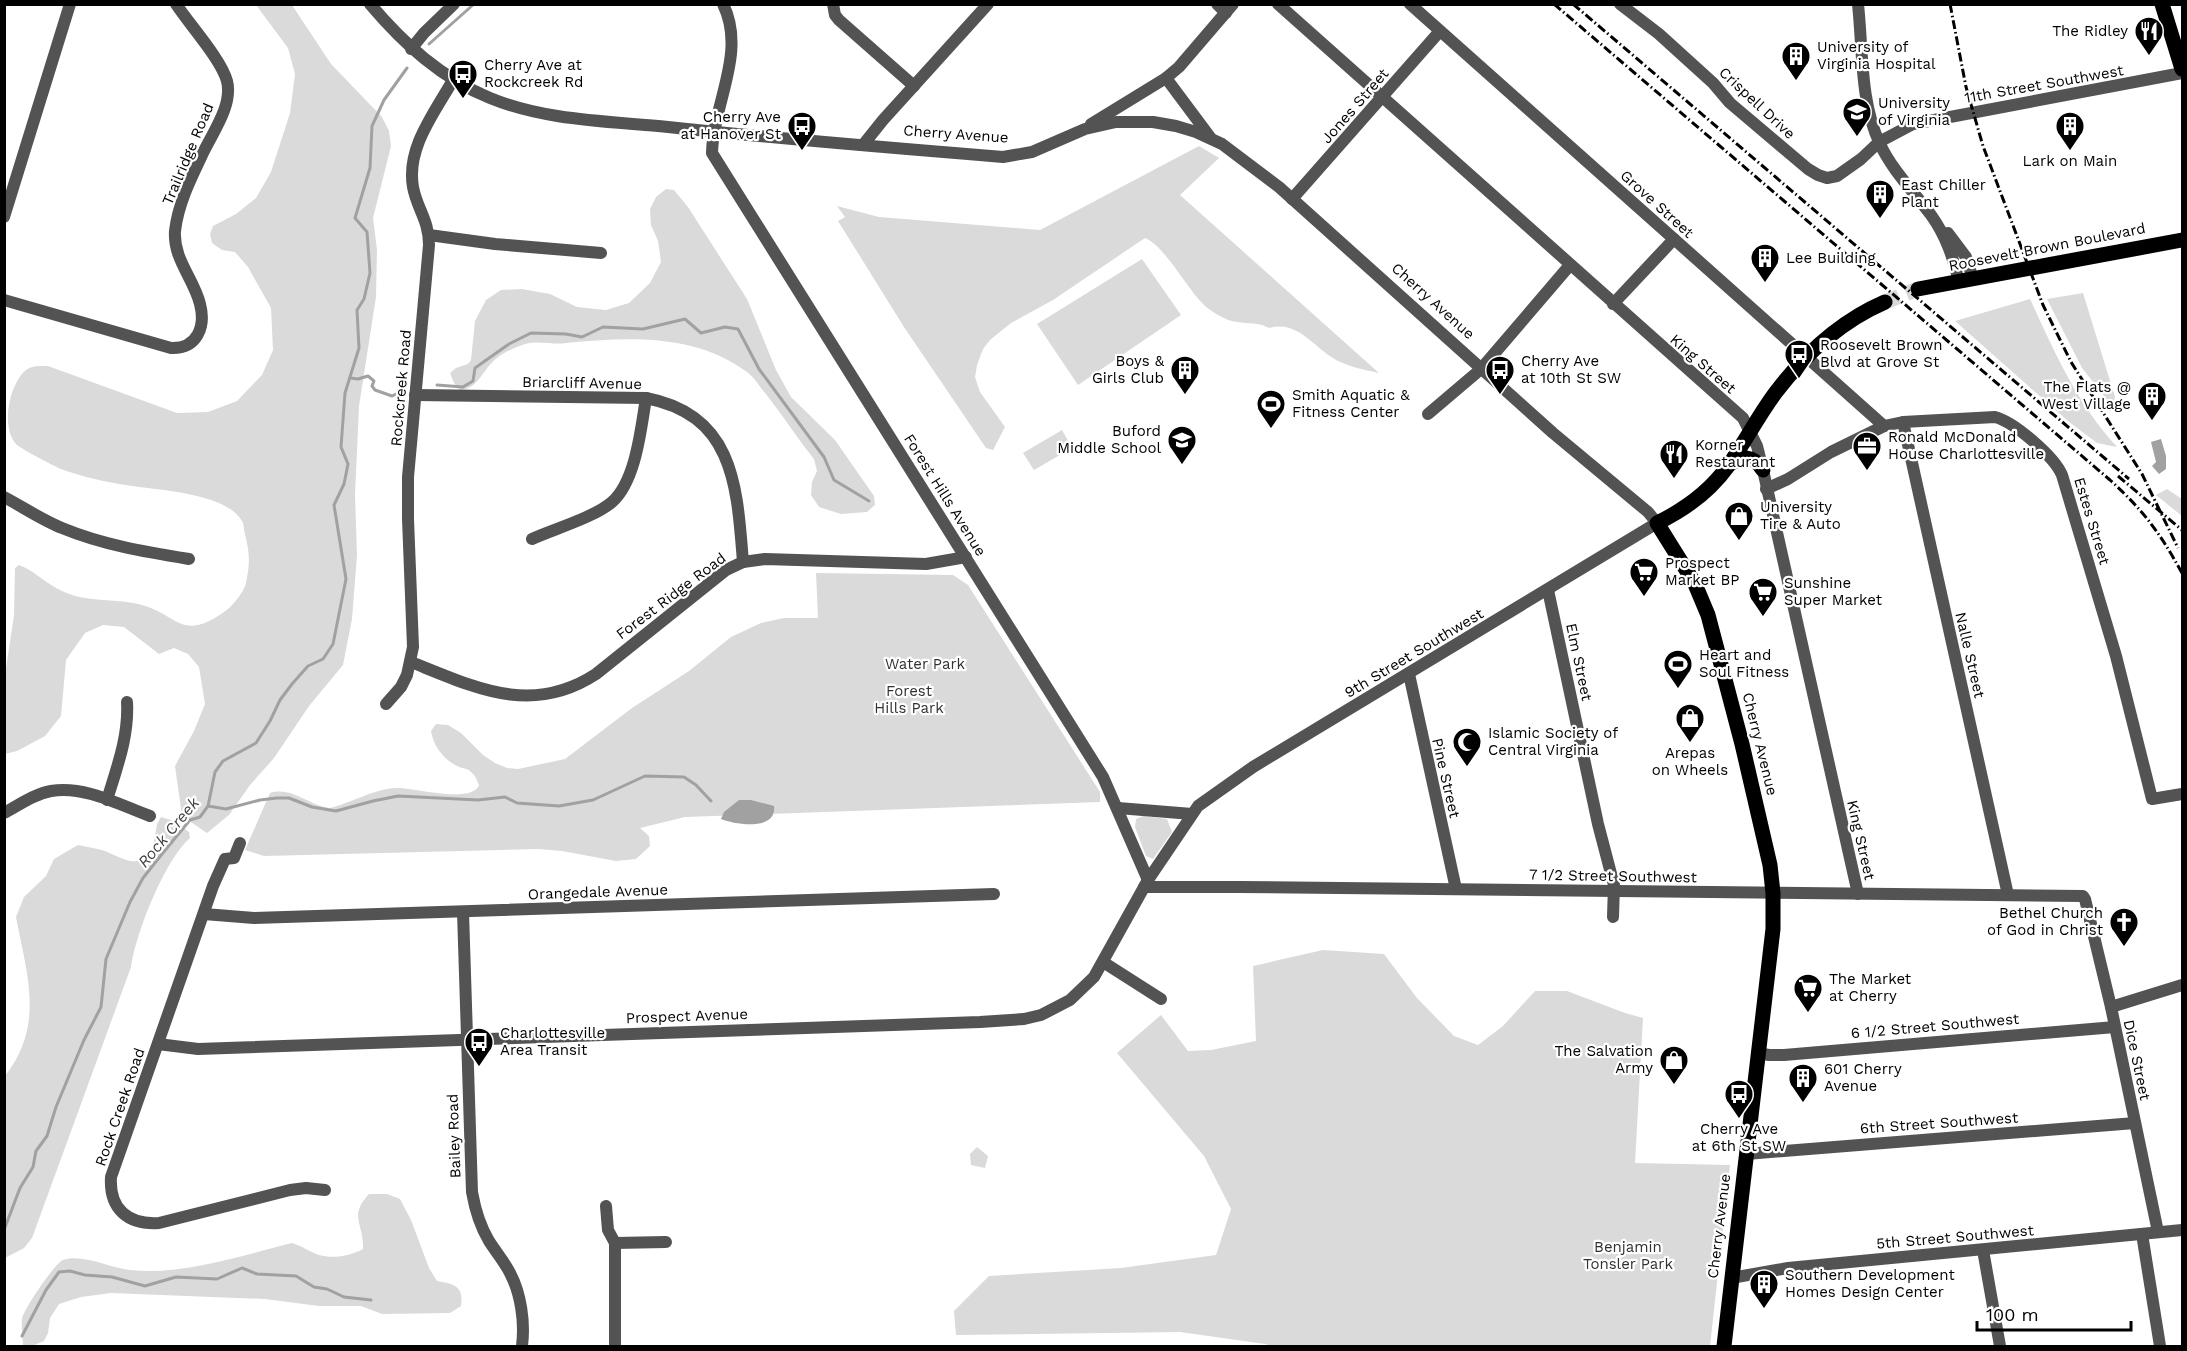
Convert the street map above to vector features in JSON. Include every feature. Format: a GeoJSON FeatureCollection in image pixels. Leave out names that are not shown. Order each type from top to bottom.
{"type":"FeatureCollection","features":[{"type":"Feature","properties":{"kind":"main road"},"geometry":{"type":"LineString","coordinates":[[2162,4],[2182,71]]}},
{"type":"Feature","properties":{"kind":"main road","name":"Roosevelt Brown Boulevard"},"geometry":{"type":"LineString","coordinates":[[1918,289],[2182,240]]}},
{"type":"Feature","properties":{"kind":"main road"},"geometry":{"type":"LineString","coordinates":[[1657,523],[1694,501],[1711,485],[1728,465],[1777,391],[1806,358],[1856,316],[1885,302]]}},
{"type":"Feature","properties":{"kind":"main road"},"geometry":{"type":"LineString","coordinates":[[1728,465],[1749,458],[1757,461],[1763,471]]}},
{"type":"Feature","properties":{"kind":"main road","name":"Cherry Avenue"},"geometry":{"type":"LineString","coordinates":[[1657,523],[1695,584],[1708,615],[1748,768],[1770,865],[1773,893],[1773,929],[1724,1347]]}},
{"type":"Feature","properties":{"kind":"street"},"geometry":{"type":"LineString","coordinates":[[4,217],[70,4]]}},
{"type":"Feature","properties":{"kind":"street","name":"Trailridge Road"},"geometry":{"type":"LineString","coordinates":[[4,300],[171,348],[186,346],[198,336],[201,328],[200,304],[179,255],[175,233],[183,199],[219,120],[228,91],[223,72],[176,4]]}},
{"type":"Feature","properties":{"kind":"street","name":"Cherry Avenue"},"geometry":{"type":"LineString","coordinates":[[370,4],[425,62],[453,80],[491,99],[545,114],[713,132],[1003,157],[1032,152],[1084,129],[1116,122],[1153,122],[1176,126],[1211,138],[1246,161],[1292,199],[1562,441],[1648,512],[1657,523]]}},
{"type":"Feature","properties":{"kind":"street"},"geometry":{"type":"LineString","coordinates":[[411,49],[454,4]]}},
{"type":"Feature","properties":{"kind":"street"},"geometry":{"type":"LineString","coordinates":[[713,132],[733,39],[729,16],[723,4]]}},
{"type":"Feature","properties":{"kind":"street"},"geometry":{"type":"LineString","coordinates":[[833,4],[835,15],[839,20],[914,86]]}},
{"type":"Feature","properties":{"kind":"street"},"geometry":{"type":"LineString","coordinates":[[863,145],[987,4]]}},
{"type":"Feature","properties":{"kind":"street","name":"King Street"},"geometry":{"type":"LineString","coordinates":[[1278,4],[1743,418],[1757,446],[1858,894]]}},
{"type":"Feature","properties":{"kind":"street","name":"Grove Street"},"geometry":{"type":"LineString","coordinates":[[1410,4],[1884,426]]}},
{"type":"Feature","properties":{"kind":"street","name":"Crispell Drive"},"geometry":{"type":"LineString","coordinates":[[1620,4],[1659,34],[1713,83],[1730,103],[1818,176],[1827,178],[1837,176],[1861,159],[1879,142]]}},
{"type":"Feature","properties":{"kind":"street"},"geometry":{"type":"LineString","coordinates":[[1858,4],[1868,112],[1879,142],[1885,154],[1932,217],[1958,244],[1966,257],[1966,280]]}},
{"type":"Feature","properties":{"kind":"street"},"geometry":{"type":"LineString","coordinates":[[1084,129],[1166,78],[1179,67],[1225,7]]}},
{"type":"Feature","properties":{"kind":"street","name":"Jones Street"},"geometry":{"type":"LineString","coordinates":[[1292,199],[1440,31]]}},
{"type":"Feature","properties":{"kind":"street","name":"11th Street Southwest"},"geometry":{"type":"LineString","coordinates":[[1879,142],[1913,124],[2182,71]]}},
{"type":"Feature","properties":{"kind":"street"},"geometry":{"type":"LineString","coordinates":[[1166,78],[1211,138]]}},
{"type":"Feature","properties":{"kind":"street","name":"Rockcreek Road"},"geometry":{"type":"LineString","coordinates":[[386,704],[401,687],[411,662],[413,637],[408,477],[429,235],[426,218],[413,187],[413,160],[416,146],[453,80]]}},
{"type":"Feature","properties":{"kind":"street","name":"Forest Hills Avenue"},"geometry":{"type":"LineString","coordinates":[[713,132],[712,153],[1103,777],[1118,808],[1146,884]]}},
{"type":"Feature","properties":{"kind":"street"},"geometry":{"type":"LineString","coordinates":[[429,235],[495,244],[601,253]]}},
{"type":"Feature","properties":{"kind":"street"},"geometry":{"type":"LineString","coordinates":[[1613,304],[1674,239]]}},
{"type":"Feature","properties":{"kind":"street"},"geometry":{"type":"LineString","coordinates":[[1428,414],[1481,369],[1570,265]]}},
{"type":"Feature","properties":{"kind":"street","name":"Briarcliff Avenue"},"geometry":{"type":"LineString","coordinates":[[415,395],[646,398],[670,404],[687,413],[709,431],[729,462],[735,489],[743,562]]}},
{"type":"Feature","properties":{"kind":"street"},"geometry":{"type":"LineString","coordinates":[[532,539],[603,508],[620,493],[634,459],[646,398]]}},
{"type":"Feature","properties":{"kind":"street","name":"Estes Street"},"geometry":{"type":"LineString","coordinates":[[1903,422],[1995,417],[2003,419],[2054,460],[2059,468],[2116,656],[2152,800],[2182,794]]}},
{"type":"Feature","properties":{"kind":"street"},"geometry":{"type":"LineString","coordinates":[[1766,489],[1788,479],[1831,452],[1884,426],[1903,422]]}},
{"type":"Feature","properties":{"kind":"street","name":"Nalle Street"},"geometry":{"type":"LineString","coordinates":[[1903,422],[2008,895]]}},
{"type":"Feature","properties":{"kind":"street"},"geometry":{"type":"LineString","coordinates":[[4,497],[60,527],[89,538],[123,547],[189,559]]}},
{"type":"Feature","properties":{"kind":"street","name":"9th Street Southwest"},"geometry":{"type":"LineString","coordinates":[[1146,884],[1203,801],[1253,767],[1657,523]]}},
{"type":"Feature","properties":{"kind":"street","name":"Forest Ridge Road"},"geometry":{"type":"LineString","coordinates":[[411,662],[471,684],[510,695],[526,697],[555,694],[582,683],[596,674],[726,570],[743,562],[765,559],[926,564],[966,557]]}},
{"type":"Feature","properties":{"kind":"street","name":"Elm Street"},"geometry":{"type":"LineString","coordinates":[[1548,590],[1614,890],[1613,917]]}},
{"type":"Feature","properties":{"kind":"street","name":"Pine Street"},"geometry":{"type":"LineString","coordinates":[[1409,674],[1456,889]]}},
{"type":"Feature","properties":{"kind":"street"},"geometry":{"type":"LineString","coordinates":[[107,800],[126,735],[127,702]]}},
{"type":"Feature","properties":{"kind":"street"},"geometry":{"type":"LineString","coordinates":[[4,813],[30,799],[53,791],[82,792],[150,816]]}},
{"type":"Feature","properties":{"kind":"street"},"geometry":{"type":"LineString","coordinates":[[1118,808],[1192,814]]}},
{"type":"Feature","properties":{"kind":"street","name":"Rock Creek Road"},"geometry":{"type":"LineString","coordinates":[[240,843],[234,858],[225,858],[204,914],[111,1178],[112,1197],[122,1213],[139,1222],[159,1223],[290,1190],[306,1188],[325,1190]]}},
{"type":"Feature","properties":{"kind":"street","name":"7 1/2 Street Southwest"},"geometry":{"type":"LineString","coordinates":[[1146,884],[2083,896]]}},
{"type":"Feature","properties":{"kind":"street","name":"Prospect Avenue"},"geometry":{"type":"LineString","coordinates":[[158,1044],[198,1049],[1024,1019],[1056,1008],[1070,1000],[1094,977],[1146,884]]}},
{"type":"Feature","properties":{"kind":"street","name":"Orangedale Avenue"},"geometry":{"type":"LineString","coordinates":[[204,914],[254,918],[994,894]]}},
{"type":"Feature","properties":{"kind":"street","name":"Dice Street"},"geometry":{"type":"LineString","coordinates":[[2083,896],[2111,1007],[2158,1232]]}},
{"type":"Feature","properties":{"kind":"street","name":"Bailey Road"},"geometry":{"type":"LineString","coordinates":[[463,912],[468,1118],[474,1206],[487,1238],[503,1260],[518,1291],[523,1331],[522,1347]]}},
{"type":"Feature","properties":{"kind":"street"},"geometry":{"type":"LineString","coordinates":[[1102,962],[1161,999]]}},
{"type":"Feature","properties":{"kind":"street"},"geometry":{"type":"LineString","coordinates":[[2111,1007],[2182,986]]}},
{"type":"Feature","properties":{"kind":"street","name":"6 1/2 Street Southwest"},"geometry":{"type":"LineString","coordinates":[[1757,1053],[1784,1055],[2115,1027]]}},
{"type":"Feature","properties":{"kind":"street","name":"6th Street Southwest"},"geometry":{"type":"LineString","coordinates":[[1746,1154],[2135,1123]]}},
{"type":"Feature","properties":{"kind":"street"},"geometry":{"type":"LineString","coordinates":[[606,1206],[608,1230],[615,1243],[615,1347]]}},
{"type":"Feature","properties":{"kind":"street","name":"5th Street Southwest"},"geometry":{"type":"LineString","coordinates":[[1731,1278],[1788,1268],[2182,1230]]}},
{"type":"Feature","properties":{"kind":"street"},"geometry":{"type":"LineString","coordinates":[[2142,1234],[2160,1347]]}},
{"type":"Feature","properties":{"kind":"street"},"geometry":{"type":"LineString","coordinates":[[615,1243],[666,1242]]}},
{"type":"Feature","properties":{"kind":"street"},"geometry":{"type":"LineString","coordinates":[[1983,1250],[2000,1347]]}},
{"type":"Feature","properties":{"kind":"green space"},"geometry":{"type":"Polygon","coordinates":[[[256,5],[292,5],[331,64],[382,117],[389,131],[391,146],[373,218],[377,250],[376,297],[359,406],[355,495],[357,555],[352,619],[343,665],[309,706],[274,758],[250,785],[229,815],[207,833],[182,816],[175,766],[194,731],[205,704],[199,667],[188,654],[174,648],[159,654],[124,627],[103,625],[85,633],[66,660],[61,716],[45,736],[17,751],[5,754],[4,682],[14,615],[15,568],[19,565],[71,595],[138,604],[180,623],[198,625],[227,610],[245,587],[249,559],[243,522],[233,511],[202,497],[107,482],[61,469],[17,445],[12,438],[8,418],[15,385],[28,368],[48,366],[177,413],[208,412],[237,401],[262,375],[273,350],[271,308],[248,267],[235,252],[222,250],[212,243],[210,234],[213,226],[236,214],[256,198],[271,172],[290,113],[295,74],[288,48],[256,5]]]}},
{"type":"Feature","properties":{"kind":"green space"},"geometry":{"type":"Polygon","coordinates":[[[1199,146],[1219,158],[1180,195],[1379,373],[1338,361],[1306,337],[1289,328],[1269,328],[1219,316],[1197,298],[1168,258],[1145,238],[1053,300],[1011,323],[990,340],[983,349],[975,377],[980,392],[1005,427],[993,450],[986,448],[904,327],[838,221],[845,217],[837,206],[879,217],[1040,230],[1199,146]]]}},
{"type":"Feature","properties":{"kind":"green space"},"geometry":{"type":"Polygon","coordinates":[[[666,189],[674,190],[688,207],[747,299],[776,370],[791,397],[835,440],[874,496],[875,505],[867,512],[841,514],[819,507],[811,495],[812,482],[817,471],[814,459],[752,376],[727,359],[705,350],[683,344],[636,339],[530,343],[500,356],[472,386],[460,390],[454,383],[450,373],[468,364],[471,360],[475,321],[486,300],[501,290],[522,289],[550,294],[577,307],[606,310],[629,303],[650,283],[661,262],[658,241],[651,225],[650,209],[656,197],[666,189]]]}},
{"type":"Feature","properties":{"kind":"green space"},"geometry":{"type":"Polygon","coordinates":[[[1142,259],[1181,315],[1078,385],[1037,324],[1142,259]]]}},
{"type":"Feature","properties":{"kind":"green space"},"geometry":{"type":"Polygon","coordinates":[[[2083,293],[2115,397],[2114,401],[2108,401],[2082,368],[2047,299],[2083,293]]]}},
{"type":"Feature","properties":{"kind":"green space"},"geometry":{"type":"Polygon","coordinates":[[[2030,299],[2078,395],[2117,447],[2097,443],[2068,421],[1955,321],[2030,299]]]}},
{"type":"Feature","properties":{"kind":"green space"},"geometry":{"type":"Polygon","coordinates":[[[1062,430],[1072,448],[1034,470],[1023,453],[1062,430]]]}},
{"type":"Feature","properties":{"kind":"green space"},"geometry":{"type":"Polygon","coordinates":[[[2167,489],[2182,499],[2182,516],[2156,495],[2167,489]]]}},
{"type":"Feature","properties":{"kind":"green space","name":"Forest Hills Park"},"geometry":{"type":"Polygon","coordinates":[[[816,573],[953,575],[968,585],[1100,792],[1100,802],[685,817],[640,828],[649,836],[650,846],[636,859],[616,861],[538,849],[264,856],[245,850],[270,793],[286,792],[330,808],[390,788],[442,794],[474,791],[479,785],[473,774],[468,769],[449,761],[437,747],[431,731],[436,724],[448,725],[461,733],[483,755],[507,768],[518,769],[565,759],[632,708],[689,671],[731,637],[761,623],[784,618],[818,618],[816,573]]]}},
{"type":"Feature","properties":{"kind":"green space"},"geometry":{"type":"Polygon","coordinates":[[[1143,816],[1167,819],[1172,832],[1153,859],[1146,856],[1135,827],[1136,819],[1143,816]]]}},
{"type":"Feature","properties":{"kind":"green space"},"geometry":{"type":"Polygon","coordinates":[[[161,817],[174,821],[189,832],[190,838],[180,849],[161,880],[145,917],[131,967],[32,1238],[24,1248],[5,1258],[5,1076],[25,1038],[30,999],[25,959],[16,917],[24,897],[46,876],[54,859],[78,845],[102,850],[127,860],[139,861],[152,854],[157,824],[161,817]]]}},
{"type":"Feature","properties":{"kind":"green space","name":"Benjamin Tonsler Park"},"geometry":{"type":"Polygon","coordinates":[[[1323,950],[1384,954],[1417,998],[1454,1036],[1478,1045],[1503,1026],[1535,991],[1567,991],[1643,1018],[1635,1163],[1730,1165],[1710,1346],[1272,1346],[1180,1332],[956,1335],[954,1311],[989,1276],[1121,1268],[1216,1255],[1231,1209],[1204,1156],[1117,1053],[1161,1015],[1188,1051],[1211,1050],[1256,1041],[1253,966],[1323,950]]]}},
{"type":"Feature","properties":{"kind":"green space"},"geometry":{"type":"Polygon","coordinates":[[[977,1147],[988,1156],[985,1168],[971,1165],[970,1154],[977,1147]]]}},
{"type":"Feature","properties":{"kind":"green space"},"geometry":{"type":"Polygon","coordinates":[[[369,1194],[387,1194],[400,1199],[411,1220],[429,1268],[437,1281],[453,1285],[459,1290],[462,1299],[461,1306],[450,1313],[382,1314],[361,1306],[319,1306],[265,1299],[111,1293],[81,1297],[59,1304],[50,1318],[48,1333],[44,1341],[32,1346],[23,1346],[22,1319],[24,1314],[33,1297],[63,1260],[78,1258],[130,1270],[169,1270],[211,1263],[292,1243],[319,1255],[336,1257],[347,1255],[363,1249],[358,1215],[359,1209],[369,1194]]]}},
{"type":"Feature","properties":{"kind":"shaded area"},"geometry":{"type":"Polygon","coordinates":[[[2161,439],[2166,456],[2166,469],[2159,474],[2152,466],[2156,462],[2151,442],[2161,439]]]}},
{"type":"Feature","properties":{"kind":"shaded area"},"geometry":{"type":"Polygon","coordinates":[[[739,800],[751,800],[774,806],[773,814],[763,823],[754,824],[721,819],[724,812],[739,800]]]}},
{"type":"Feature","properties":{"kind":"waterway","name":"Rock Creek"},"geometry":{"type":"LineString","coordinates":[[429,44],[474,4]]}},
{"type":"Feature","properties":{"kind":"waterway","name":"Rock Creek"},"geometry":{"type":"LineString","coordinates":[[4,1230],[20,1188],[33,1167],[36,1151],[47,1136],[56,1107],[84,1040],[101,1007],[106,959],[130,902],[143,878],[190,820],[200,817],[208,806],[215,772],[223,761],[256,743],[280,700],[292,684],[308,666],[323,659],[333,644],[346,579],[334,505],[344,484],[348,464],[341,447],[345,393],[359,348],[357,310],[364,299],[370,273],[367,232],[355,218],[370,168],[372,126],[384,100],[407,68]]}},
{"type":"Feature","properties":{"kind":"waterway"},"geometry":{"type":"LineString","coordinates":[[437,385],[463,387],[473,381],[475,368],[509,344],[531,333],[582,337],[603,327],[643,329],[685,319],[701,333],[725,327],[738,329],[759,369],[824,457],[834,480],[869,501]]}},
{"type":"Feature","properties":{"kind":"waterway"},"geometry":{"type":"LineString","coordinates":[[350,378],[358,379],[368,376],[374,381],[372,386],[375,390],[392,396],[398,393]]}},
{"type":"Feature","properties":{"kind":"waterway"},"geometry":{"type":"LineString","coordinates":[[208,806],[226,809],[260,800],[289,798],[312,807],[336,811],[398,796],[478,800],[505,797],[517,803],[559,806],[593,800],[645,776],[684,777],[696,785],[711,801]]}},
{"type":"Feature","properties":{"kind":"waterway"},"geometry":{"type":"LineString","coordinates":[[22,1336],[46,1290],[59,1272],[70,1271],[85,1275],[112,1277],[145,1286],[176,1277],[217,1279],[242,1268],[257,1274],[296,1276],[314,1287],[327,1289],[344,1297],[371,1300]]}},
{"type":"Feature","properties":{"kind":"tunnel"},"geometry":{"type":"LineString","coordinates":[[1885,302],[1918,289]]}},
{"type":"Feature","properties":{"kind":"railway"},"geometry":{"type":"LineString","coordinates":[[1554,4],[2110,480],[2150,523],[2182,573]]}},
{"type":"Feature","properties":{"kind":"railway"},"geometry":{"type":"LineString","coordinates":[[1573,4],[2129,479]]}},
{"type":"Feature","properties":{"kind":"railway"},"geometry":{"type":"LineString","coordinates":[[1950,4],[1966,87],[1983,146],[2043,305],[2071,362],[2142,474],[2178,548]]}},
{"type":"Feature","properties":{"kind":"railway"},"geometry":{"type":"LineString","coordinates":[[2118,476],[2182,530]]}},
{"type":"Feature","properties":{"kind":"place","name":"The Ridley"},"geometry":{"type":"Point","coordinates":[2149,56]}},
{"type":"Feature","properties":{"kind":"place","name":"University of Virginia Hospital"},"geometry":{"type":"Point","coordinates":[1796,82]}},
{"type":"Feature","properties":{"kind":"place","name":"Cherry Ave at Rockcreek Rd"},"geometry":{"type":"Point","coordinates":[463,100]}},
{"type":"Feature","properties":{"kind":"place","name":"University of Virginia"},"geometry":{"type":"Point","coordinates":[1857,138]}},
{"type":"Feature","properties":{"kind":"place","name":"Cherry Ave at Hanover St"},"geometry":{"type":"Point","coordinates":[802,152]}},
{"type":"Feature","properties":{"kind":"place","name":"Lark on Main"},"geometry":{"type":"Point","coordinates":[2070,152]}},
{"type":"Feature","properties":{"kind":"place","name":"East Chiller Plant"},"geometry":{"type":"Point","coordinates":[1880,220]}},
{"type":"Feature","properties":{"kind":"place","name":"Lee Building"},"geometry":{"type":"Point","coordinates":[1765,284]}},
{"type":"Feature","properties":{"kind":"place","name":"Roosevelt Brown Blvd at Grove St"},"geometry":{"type":"Point","coordinates":[1799,380]}},
{"type":"Feature","properties":{"kind":"place","name":"Boys & Girls Club"},"geometry":{"type":"Point","coordinates":[1185,396]}},
{"type":"Feature","properties":{"kind":"place","name":"Cherry Ave at 10th St SW"},"geometry":{"type":"Point","coordinates":[1500,396]}},
{"type":"Feature","properties":{"kind":"place","name":"The Flats @ West Village"},"geometry":{"type":"Point","coordinates":[2152,422]}},
{"type":"Feature","properties":{"kind":"place","name":"Smith Aquatic & Fitness Center"},"geometry":{"type":"Point","coordinates":[1271,430]}},
{"type":"Feature","properties":{"kind":"place","name":"Buford Middle School"},"geometry":{"type":"Point","coordinates":[1182,466]}},
{"type":"Feature","properties":{"kind":"place","name":"Ronald McDonald House Charlottesville"},"geometry":{"type":"Point","coordinates":[1867,472]}},
{"type":"Feature","properties":{"kind":"place","name":"Korner Restaurant"},"geometry":{"type":"Point","coordinates":[1674,480]}},
{"type":"Feature","properties":{"kind":"place","name":"University Tire & Auto"},"geometry":{"type":"Point","coordinates":[1739,542]}},
{"type":"Feature","properties":{"kind":"place","name":"Prospect Market BP"},"geometry":{"type":"Point","coordinates":[1644,598]}},
{"type":"Feature","properties":{"kind":"place","name":"Sunshine Super Market"},"geometry":{"type":"Point","coordinates":[1763,618]}},
{"type":"Feature","properties":{"kind":"place","name":"Heart and Soul Fitness"},"geometry":{"type":"Point","coordinates":[1678,690]}},
{"type":"Feature","properties":{"kind":"place","name":"Arepas on Wheels"},"geometry":{"type":"Point","coordinates":[1690,744]}},
{"type":"Feature","properties":{"kind":"place","name":"Islamic Society of Central Virginia"},"geometry":{"type":"Point","coordinates":[1467,768]}},
{"type":"Feature","properties":{"kind":"place","name":"Bethel Church of God in Christ"},"geometry":{"type":"Point","coordinates":[2124,948]}},
{"type":"Feature","properties":{"kind":"place","name":"The Market at Cherry"},"geometry":{"type":"Point","coordinates":[1808,1014]}},
{"type":"Feature","properties":{"kind":"place","name":"Charlottesville Area Transit"},"geometry":{"type":"Point","coordinates":[479,1068]}},
{"type":"Feature","properties":{"kind":"place","name":"The Salvation Army"},"geometry":{"type":"Point","coordinates":[1674,1086]}},
{"type":"Feature","properties":{"kind":"place","name":"601 Cherry Avenue"},"geometry":{"type":"Point","coordinates":[1803,1104]}},
{"type":"Feature","properties":{"kind":"place","name":"Cherry Ave at 6th St SW"},"geometry":{"type":"Point","coordinates":[1739,1120]}},
{"type":"Feature","properties":{"kind":"place","name":"Southern Development Homes Design Center"},"geometry":{"type":"Point","coordinates":[1764,1310]}},
{"type":"Feature","properties":{"kind":"park label","name":"Water Park"},"geometry":{"type":"Point","coordinates":[925,664]}}]}
